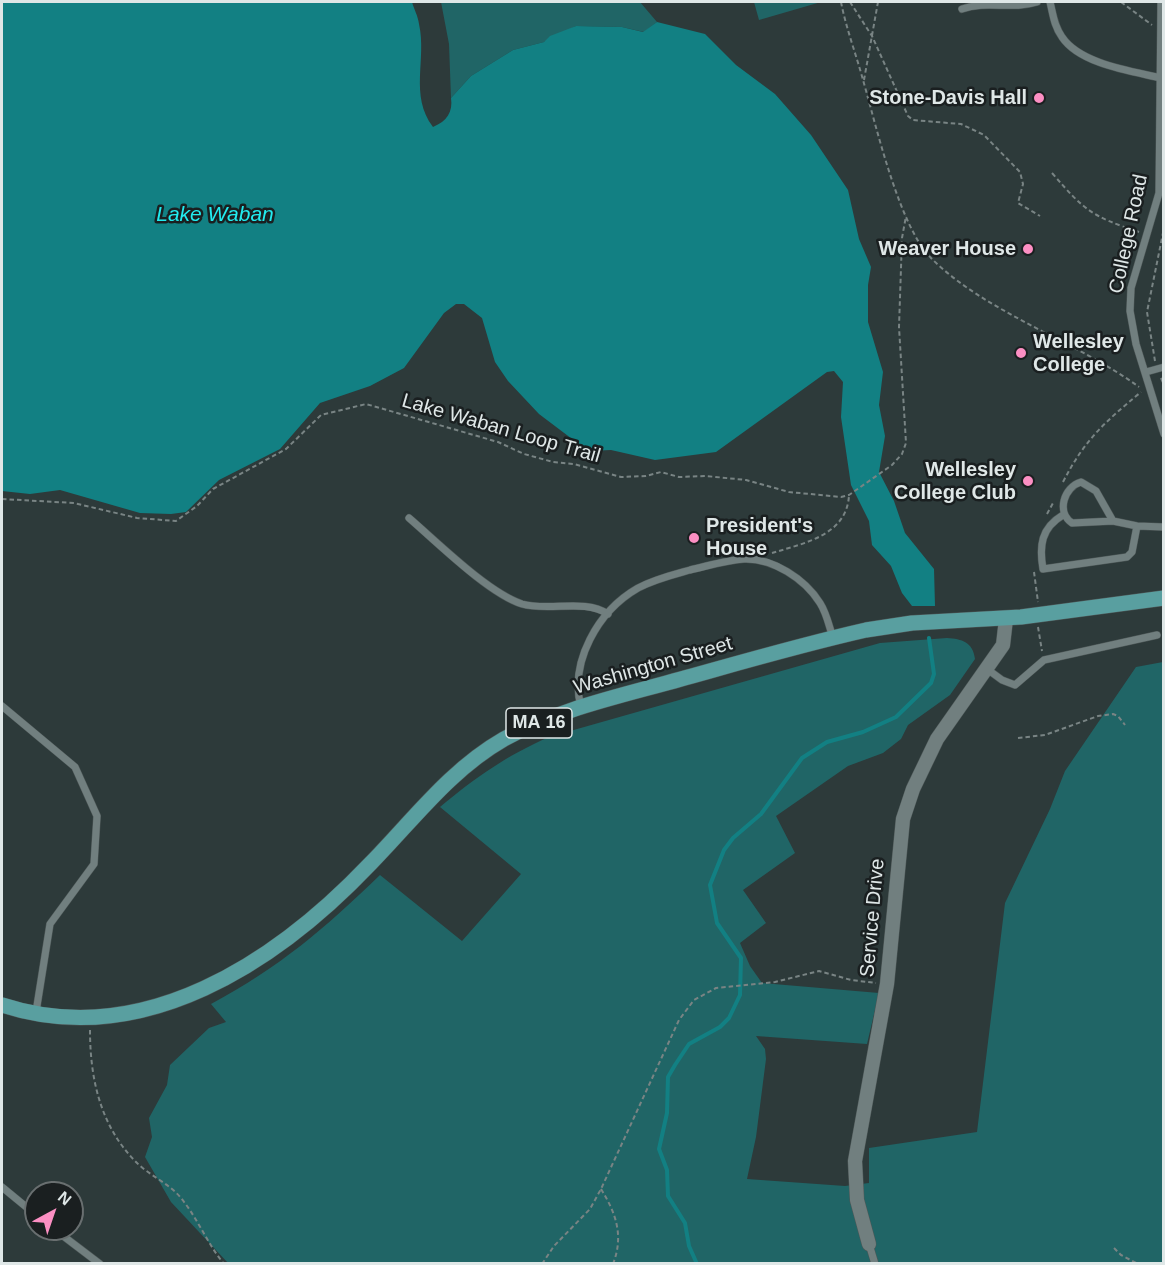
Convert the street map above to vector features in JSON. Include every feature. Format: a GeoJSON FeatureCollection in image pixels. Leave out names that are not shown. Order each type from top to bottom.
{"type":"FeatureCollection","features":[{"type":"Feature","properties":{"kind":"main road","name":"Washington Street"},"geometry":{"type":"LineString","coordinates":[[2,1005],[36,1014],[89,1018],[113,1017],[157,1008],[201,990],[260,958],[338,897],[465,765],[517,733],[580,707],[833,638],[899,625],[1006,619],[1164,598]]}},
{"type":"Feature","properties":{"kind":"street","name":"Service Drive"},"geometry":{"type":"LineString","coordinates":[[869,1244],[857,1200],[854,1168],[887,984],[898,849],[905,810],[936,740],[1003,645],[1006,619]]}},
{"type":"Feature","properties":{"kind":"lane"},"geometry":{"type":"LineString","coordinates":[[962,9],[974,4],[1004,6],[1037,2]]}},
{"type":"Feature","properties":{"kind":"lane"},"geometry":{"type":"LineString","coordinates":[[1050,2],[1055,25],[1061,37],[1075,51],[1125,70],[1161,78]]}},
{"type":"Feature","properties":{"kind":"lane","name":"College Road"},"geometry":{"type":"LineString","coordinates":[[1161,2],[1163,33],[1159,193],[1131,288],[1130,311],[1136,344],[1164,434]]}},
{"type":"Feature","properties":{"kind":"lane"},"geometry":{"type":"LineString","coordinates":[[1146,372],[1161,368]]}},
{"type":"Feature","properties":{"kind":"lane"},"geometry":{"type":"LineString","coordinates":[[1063,515],[1062,507],[1072,486],[1081,482],[1096,491],[1113,521]]}},
{"type":"Feature","properties":{"kind":"lane"},"geometry":{"type":"LineString","coordinates":[[1063,515],[1077,524],[1113,521],[1137,526],[1164,527]]}},
{"type":"Feature","properties":{"kind":"lane"},"geometry":{"type":"LineString","coordinates":[[1063,515],[1050,525],[1042,541],[1040,551],[1043,569],[1127,557],[1132,552],[1137,526]]}},
{"type":"Feature","properties":{"kind":"lane"},"geometry":{"type":"LineString","coordinates":[[408,518],[486,583],[513,601],[534,606],[593,607],[608,614]]}},
{"type":"Feature","properties":{"kind":"lane"},"geometry":{"type":"LineString","coordinates":[[580,707],[576,688],[577,671],[589,643],[608,614],[628,595],[652,582],[728,561],[757,560],[783,570],[815,597],[824,610],[833,638]]}},
{"type":"Feature","properties":{"kind":"lane"},"geometry":{"type":"LineString","coordinates":[[987,669],[1002,680],[1015,685],[1044,660],[1157,635]]}},
{"type":"Feature","properties":{"kind":"lane"},"geometry":{"type":"LineString","coordinates":[[2,706],[75,767],[97,816],[94,864],[50,924],[36,1014]]}},
{"type":"Feature","properties":{"kind":"lane"},"geometry":{"type":"LineString","coordinates":[[2,1187],[24,1205]]}},
{"type":"Feature","properties":{"kind":"lane"},"geometry":{"type":"LineString","coordinates":[[70,1241],[100,1263]]}},
{"type":"Feature","properties":{"kind":"lane"},"geometry":{"type":"LineString","coordinates":[[869,1244],[875,1263]]}},
{"type":"Feature","properties":{"kind":"path"},"geometry":{"type":"LineString","coordinates":[[841,2],[868,104],[906,216],[922,248],[945,270],[1018,317],[1077,347],[1144,391],[1093,434],[1079,451],[1071,467]]}},
{"type":"Feature","properties":{"kind":"path"},"geometry":{"type":"LineString","coordinates":[[850,2],[872,36],[908,116],[913,120],[961,124],[984,135],[1020,172],[1023,184],[1018,203],[1020,207],[1040,216]]}},
{"type":"Feature","properties":{"kind":"path"},"geometry":{"type":"LineString","coordinates":[[864,83],[878,2]]}},
{"type":"Feature","properties":{"kind":"path"},"geometry":{"type":"LineString","coordinates":[[1121,2],[1163,33]]}},
{"type":"Feature","properties":{"kind":"path"},"geometry":{"type":"LineString","coordinates":[[1052,173],[1079,204],[1098,218],[1162,240]]}},
{"type":"Feature","properties":{"kind":"path"},"geometry":{"type":"LineString","coordinates":[[763,556],[799,545],[830,530],[846,514],[849,495],[892,465],[904,450],[907,437],[901,386],[899,327],[902,238],[906,216]]}},
{"type":"Feature","properties":{"kind":"path"},"geometry":{"type":"LineString","coordinates":[[1164,228],[1147,312],[1152,349],[1161,368],[1164,385]]}},
{"type":"Feature","properties":{"kind":"path","name":"Lake Waban Loop Trail"},"geometry":{"type":"LineString","coordinates":[[2,499],[74,503],[137,518],[176,520],[197,506],[213,489],[286,449],[321,414],[366,404],[498,442],[543,459],[574,464],[621,477],[646,477],[661,472],[679,477],[706,476],[746,480],[789,492],[841,497],[849,495]]}},
{"type":"Feature","properties":{"kind":"path"},"geometry":{"type":"LineString","coordinates":[[1038,624],[1044,660]]}},
{"type":"Feature","properties":{"kind":"path"},"geometry":{"type":"LineString","coordinates":[[1018,738],[1045,735],[1098,716],[1113,714],[1118,716],[1125,725]]}},
{"type":"Feature","properties":{"kind":"path"},"geometry":{"type":"LineString","coordinates":[[542,1263],[554,1246],[590,1209],[602,1189],[687,1007],[708,991],[729,986],[775,982],[819,971],[851,980],[887,984]]}},
{"type":"Feature","properties":{"kind":"path"},"geometry":{"type":"LineString","coordinates":[[89,1018],[90,1056],[102,1115],[135,1161],[180,1196],[201,1224],[213,1251],[224,1263]]}},
{"type":"Feature","properties":{"kind":"path"},"geometry":{"type":"LineString","coordinates":[[602,1189],[617,1220],[619,1235],[613,1263]]}},
{"type":"Feature","properties":{"kind":"path"},"geometry":{"type":"LineString","coordinates":[[1114,1248],[1126,1259],[1138,1263]]}},
{"type":"Feature","properties":{"kind":"shaded area"},"geometry":{"type":"Polygon","coordinates":[[[441,2],[640,2],[657,22],[644,32],[622,27],[576,26],[544,42],[513,50],[471,76],[451,98],[449,44],[441,2]]]}},
{"type":"Feature","properties":{"kind":"shaded area"},"geometry":{"type":"Polygon","coordinates":[[[754,2],[821,2],[759,20],[754,2]]]}},
{"type":"Feature","properties":{"kind":"shaded area"},"geometry":{"type":"Polygon","coordinates":[[[947,638],[966,642],[972,649],[975,659],[950,695],[908,725],[901,739],[883,753],[848,766],[776,816],[795,853],[743,890],[766,923],[740,943],[750,966],[762,983],[879,993],[867,1044],[756,1036],[765,1049],[766,1059],[756,1137],[747,1179],[845,1186],[869,1183],[869,1148],[977,1132],[1005,903],[1050,809],[1065,771],[1136,667],[1163,662],[1163,1263],[228,1263],[171,1202],[145,1157],[152,1137],[149,1118],[167,1085],[170,1065],[209,1028],[226,1022],[211,1004],[259,976],[300,946],[340,913],[380,875],[462,941],[521,874],[440,807],[479,777],[519,752],[549,737],[880,643],[947,638]]]}},
{"type":"Feature","properties":{"kind":"water","name":"Lake Waban"},"geometry":{"type":"Polygon","coordinates":[[[2,2],[412,2],[421,37],[420,90],[422,102],[433,127],[448,116],[451,98],[471,76],[513,50],[544,42],[550,36],[576,26],[622,27],[643,32],[657,22],[705,34],[736,65],[775,94],[811,135],[848,190],[859,239],[871,267],[868,285],[868,322],[883,372],[879,405],[885,436],[879,472],[894,501],[905,533],[934,569],[935,606],[912,606],[902,593],[891,566],[872,545],[869,521],[851,485],[841,417],[843,382],[834,371],[827,372],[716,452],[655,460],[611,450],[588,451],[539,414],[508,381],[495,362],[482,318],[464,304],[456,304],[444,313],[404,368],[370,386],[320,403],[280,449],[219,480],[186,512],[140,513],[60,490],[30,494],[2,491],[2,2]]]}},
{"type":"Feature","properties":{"kind":"waterway"},"geometry":{"type":"LineString","coordinates":[[697,1264],[689,1246],[685,1223],[668,1196],[667,1170],[659,1149],[667,1113],[668,1077],[689,1044],[720,1027],[729,1018],[740,995],[741,958],[717,923],[710,885],[724,850],[733,838],[761,814],[802,758],[827,742],[863,732],[896,717],[931,683],[934,674],[929,638]]}},
{"type":"Feature","properties":{"kind":"place","name":"Stone-Davis Hall"},"geometry":{"type":"Point","coordinates":[1039,98]}},
{"type":"Feature","properties":{"kind":"place","name":"Weaver House"},"geometry":{"type":"Point","coordinates":[1028,249]}},
{"type":"Feature","properties":{"kind":"place","name":"Wellesley College"},"geometry":{"type":"Point","coordinates":[1021,353]}},
{"type":"Feature","properties":{"kind":"place","name":"Wellesley College Club"},"geometry":{"type":"Point","coordinates":[1028,481]}},
{"type":"Feature","properties":{"kind":"place","name":"President's House"},"geometry":{"type":"Point","coordinates":[694,538]}}]}
